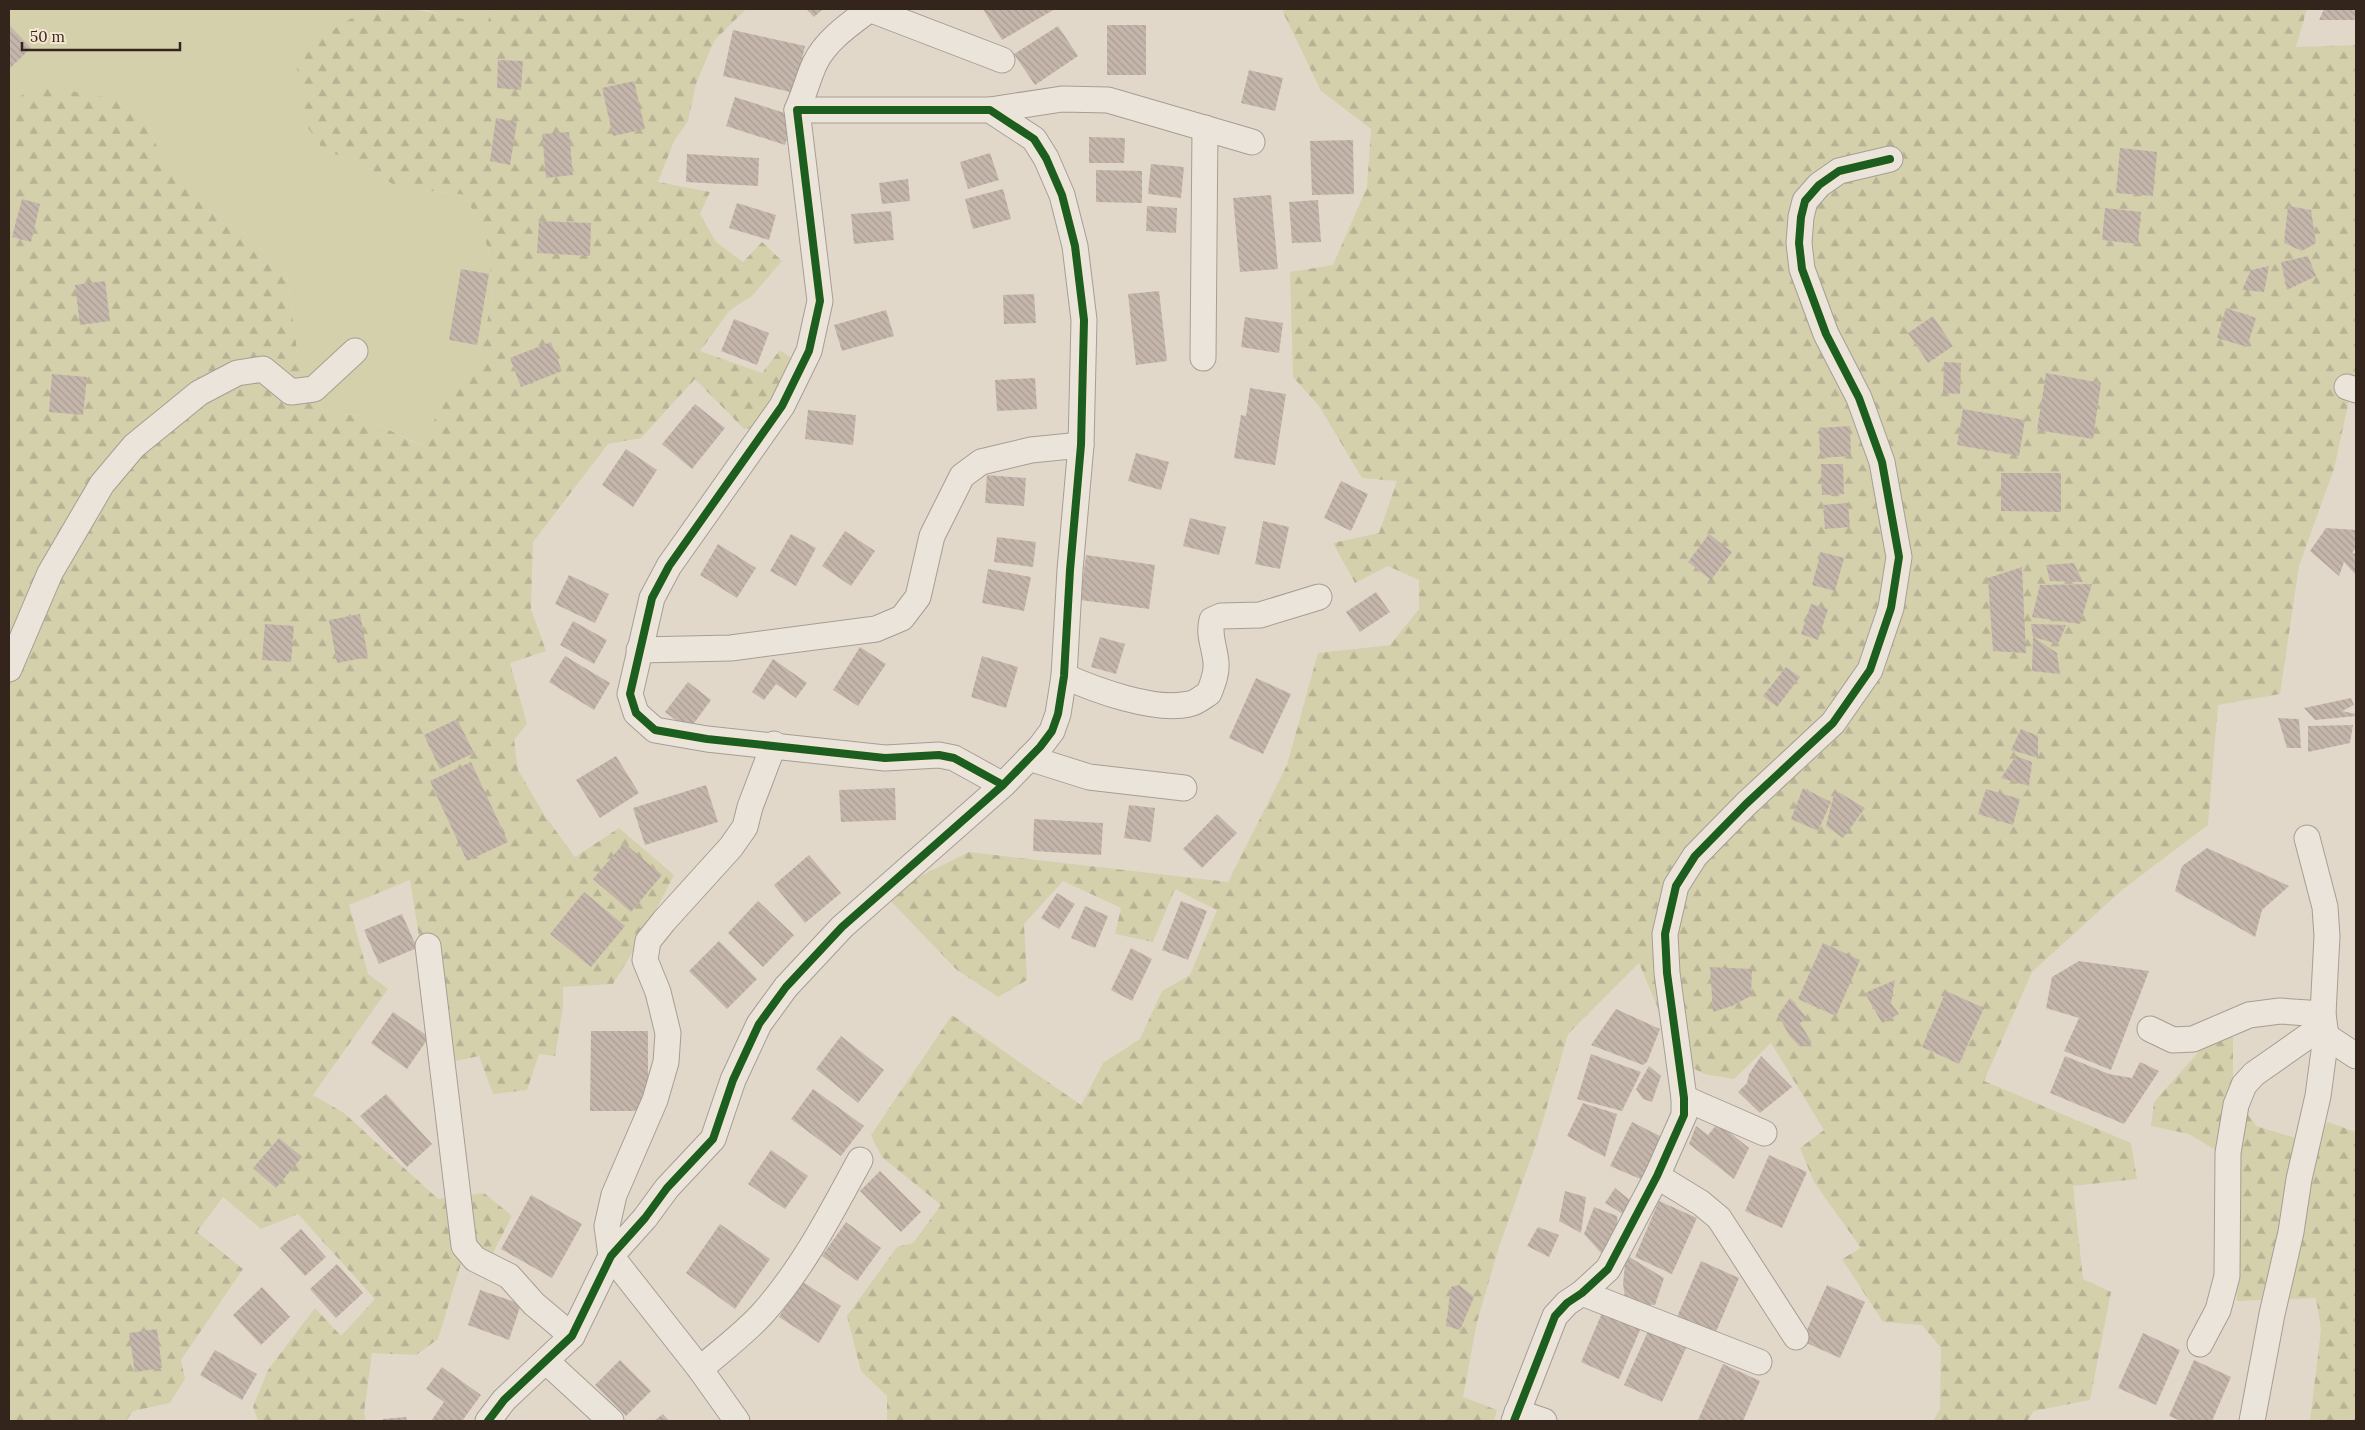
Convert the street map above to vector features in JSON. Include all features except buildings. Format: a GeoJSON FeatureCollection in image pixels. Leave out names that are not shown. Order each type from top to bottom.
{"type":"FeatureCollection","features":[{"type":"Feature","properties":{"kind":"street"},"geometry":{"type":"LineString","coordinates":[[1002,60],[869,9],[840,32],[816,62],[797,110],[820,300],[809,350],[782,406],[669,566],[652,598],[630,694],[636,713],[655,730],[707,739],[774,744],[885,758],[939,755],[954,758],[1003,785]]}},
{"type":"Feature","properties":{"kind":"street"},"geometry":{"type":"LineString","coordinates":[[797,110],[990,110],[1062,100],[1108,100],[1252,142]]}},
{"type":"Feature","properties":{"kind":"street"},"geometry":{"type":"LineString","coordinates":[[488,1421],[504,1400],[572,1336],[611,1256],[667,1188],[713,1139],[733,1080],[760,1024],[786,987],[842,927],[1003,785],[1040,747],[1052,731],[1058,714],[1064,676],[1070,570],[1081,445],[1084,320],[1075,246],[1062,195],[1046,158],[1034,139],[990,110]]}},
{"type":"Feature","properties":{"kind":"street"},"geometry":{"type":"LineString","coordinates":[[1203,358],[1205,128]]}},
{"type":"Feature","properties":{"kind":"street"},"geometry":{"type":"LineString","coordinates":[[1544,1421],[1516,1417],[1555,1316],[1567,1303],[1582,1293],[1608,1269],[1657,1176],[1684,1115],[1684,1098],[1667,973],[1665,934],[1676,886],[1695,856],[1746,804],[1833,723],[1870,670],[1891,608],[1899,558],[1882,462],[1859,398],[1826,334],[1802,270],[1799,243],[1801,218],[1805,201],[1819,185],[1840,171],[1890,159]]}},
{"type":"Feature","properties":{"kind":"street"},"geometry":{"type":"LineString","coordinates":[[9,669],[50,574],[102,484],[134,446],[199,393],[237,372],[263,369],[291,392],[314,389],[355,351]]}},
{"type":"Feature","properties":{"kind":"street"},"geometry":{"type":"LineString","coordinates":[[639,650],[731,648],[876,628],[902,618],[918,597],[932,536],[962,476],[981,462],[1031,450],[1081,445]]}},
{"type":"Feature","properties":{"kind":"street"},"geometry":{"type":"LineString","coordinates":[[1064,676],[1087,686],[1152,705],[1189,704],[1209,693],[1216,675],[1216,663],[1210,631],[1212,620],[1221,616],[1260,616],[1319,597]]}},
{"type":"Feature","properties":{"kind":"street"},"geometry":{"type":"LineString","coordinates":[[737,1421],[700,1369],[611,1256],[607,1226],[614,1194],[655,1100],[666,1062],[668,1033],[658,992],[645,960],[648,942],[664,920],[731,847],[745,827],[750,808],[774,744]]}},
{"type":"Feature","properties":{"kind":"street"},"geometry":{"type":"LineString","coordinates":[[1029,758],[1089,777],[1184,788]]}},
{"type":"Feature","properties":{"kind":"street"},"geometry":{"type":"LineString","coordinates":[[2252,1421],[2291,1232],[2298,1180],[2318,1096],[2324,1025],[2326,907],[2307,838]]}},
{"type":"Feature","properties":{"kind":"street"},"geometry":{"type":"LineString","coordinates":[[428,946],[464,1246],[475,1259],[509,1276],[534,1304],[572,1336]]}},
{"type":"Feature","properties":{"kind":"street"},"geometry":{"type":"LineString","coordinates":[[2150,1029],[2173,1040],[2193,1040],[2249,1015],[2280,1011],[2324,1025],[2356,1056]]}},
{"type":"Feature","properties":{"kind":"street"},"geometry":{"type":"LineString","coordinates":[[2200,1344],[2218,1310],[2227,1276],[2228,1153],[2236,1105],[2244,1085],[2254,1074],[2324,1025]]}},
{"type":"Feature","properties":{"kind":"street"},"geometry":{"type":"LineString","coordinates":[[1684,1098],[1764,1133]]}},
{"type":"Feature","properties":{"kind":"street"},"geometry":{"type":"LineString","coordinates":[[700,1369],[762,1314],[780,1293],[818,1238],[860,1160]]}},
{"type":"Feature","properties":{"kind":"street"},"geometry":{"type":"LineString","coordinates":[[1657,1176],[1701,1203],[1719,1218],[1796,1337]]}},
{"type":"Feature","properties":{"kind":"street"},"geometry":{"type":"LineString","coordinates":[[1582,1293],[1759,1362]]}},
{"type":"Feature","properties":{"kind":"street"},"geometry":{"type":"LineString","coordinates":[[546,1362],[610,1421]]}},
{"type":"Feature","properties":{"kind":"green space"},"geometry":{"type":"Polygon","coordinates":[[[9,9],[401,9],[362,12],[324,151],[356,160],[397,187],[466,195],[488,248],[493,295],[479,357],[449,389],[423,446],[360,416],[324,412],[299,364],[287,276],[230,219],[205,210],[186,180],[162,159],[146,120],[9,104],[9,9]]]}},
{"type":"Feature","properties":{"kind":"green space"},"geometry":{"type":"Polygon","coordinates":[[[401,9],[433,12],[487,24],[492,9],[746,9],[714,41],[696,84],[688,121],[674,141],[658,182],[710,192],[700,214],[716,242],[743,262],[762,242],[782,261],[752,296],[730,310],[700,351],[762,373],[780,350],[801,365],[763,427],[744,429],[695,379],[641,438],[608,444],[533,542],[531,609],[546,651],[510,663],[527,724],[514,740],[518,770],[545,816],[575,857],[619,828],[674,875],[642,937],[613,984],[563,987],[563,1007],[555,1056],[539,1054],[527,1090],[493,1094],[479,1056],[446,1063],[427,987],[410,880],[349,905],[368,974],[388,989],[313,1095],[344,1113],[438,1199],[484,1193],[512,1216],[493,1253],[464,1254],[438,1339],[416,1355],[372,1353],[364,1413],[366,1421],[258,1421],[253,1407],[268,1370],[315,1308],[341,1336],[375,1299],[298,1214],[261,1229],[223,1197],[197,1232],[243,1269],[181,1360],[185,1379],[170,1403],[133,1411],[126,1421],[9,1421],[9,104],[37,85],[111,98],[146,120],[162,159],[186,180],[205,210],[230,219],[287,276],[299,364],[324,412],[360,416],[422,446],[449,389],[479,357],[493,295],[488,248],[466,195],[397,187],[356,160],[324,151],[304,122],[295,52],[362,12],[401,9]]]}},
{"type":"Feature","properties":{"kind":"green space"},"geometry":{"type":"Polygon","coordinates":[[[424,9],[492,9],[487,25],[457,19],[424,9]]]}},
{"type":"Feature","properties":{"kind":"green space"},"geometry":{"type":"Polygon","coordinates":[[[1285,9],[2307,9],[2296,47],[2356,45],[2356,368],[2334,469],[2299,566],[2280,694],[2218,705],[2208,825],[2122,890],[2032,972],[1984,1081],[2131,1143],[2137,1179],[2073,1186],[2083,1279],[2111,1292],[2090,1400],[2034,1411],[2027,1421],[1933,1421],[1940,1409],[1941,1348],[1922,1325],[1883,1322],[1842,1259],[1861,1248],[1814,1182],[1800,1148],[1824,1130],[1771,1043],[1734,1079],[1704,1074],[1680,1061],[1639,963],[1568,1034],[1536,1144],[1499,1247],[1477,1322],[1463,1397],[1497,1410],[1494,1421],[887,1421],[887,1396],[861,1371],[847,1316],[897,1247],[913,1243],[941,1205],[882,1157],[871,1135],[952,1015],[1081,1105],[1103,1063],[1140,1039],[1162,991],[1190,975],[1217,910],[1175,889],[1153,942],[1115,934],[1121,908],[1063,881],[1024,924],[1027,980],[998,997],[957,970],[884,894],[969,852],[1228,882],[1287,765],[1318,653],[1390,645],[1419,609],[1419,580],[1388,566],[1355,583],[1333,543],[1379,533],[1397,481],[1362,478],[1319,406],[1293,377],[1290,272],[1333,265],[1367,187],[1371,129],[1321,91],[1283,12],[1285,9]]]}},
{"type":"Feature","properties":{"kind":"green space"},"geometry":{"type":"Polygon","coordinates":[[[2233,1028],[2233,1092],[2256,1126],[2309,1142],[2328,1122],[2356,1132],[2356,1421],[2310,1421],[2321,1330],[2316,1298],[2237,1301],[2227,1157],[2189,1134],[2151,1126],[2154,1102],[2203,1047],[2233,1028]]]}},
{"type":"Feature","properties":{"kind":"cycle path"},"geometry":{"type":"LineString","coordinates":[[488,1421],[504,1400],[572,1336],[611,1256],[645,1218],[667,1188],[713,1139],[733,1080],[759,1024],[786,987],[842,927],[1003,785],[1040,747],[1052,731],[1058,714],[1064,676],[1070,570],[1081,445],[1084,320],[1075,246],[1062,195],[1046,158],[1034,139],[990,110],[797,110],[820,301],[809,351],[782,406],[669,566],[652,598],[630,694],[636,713],[655,730],[707,739],[885,758],[939,755],[954,758],[1003,785]]}},
{"type":"Feature","properties":{"kind":"cycle path"},"geometry":{"type":"LineString","coordinates":[[1514,1421],[1555,1316],[1567,1303],[1582,1293],[1608,1269],[1657,1176],[1684,1115],[1684,1098],[1667,973],[1665,934],[1676,886],[1695,856],[1746,804],[1833,723],[1870,670],[1891,608],[1899,557],[1882,462],[1859,398],[1826,334],[1802,269],[1799,243],[1801,217],[1805,201],[1819,185],[1839,171],[1890,159]]}}]}
